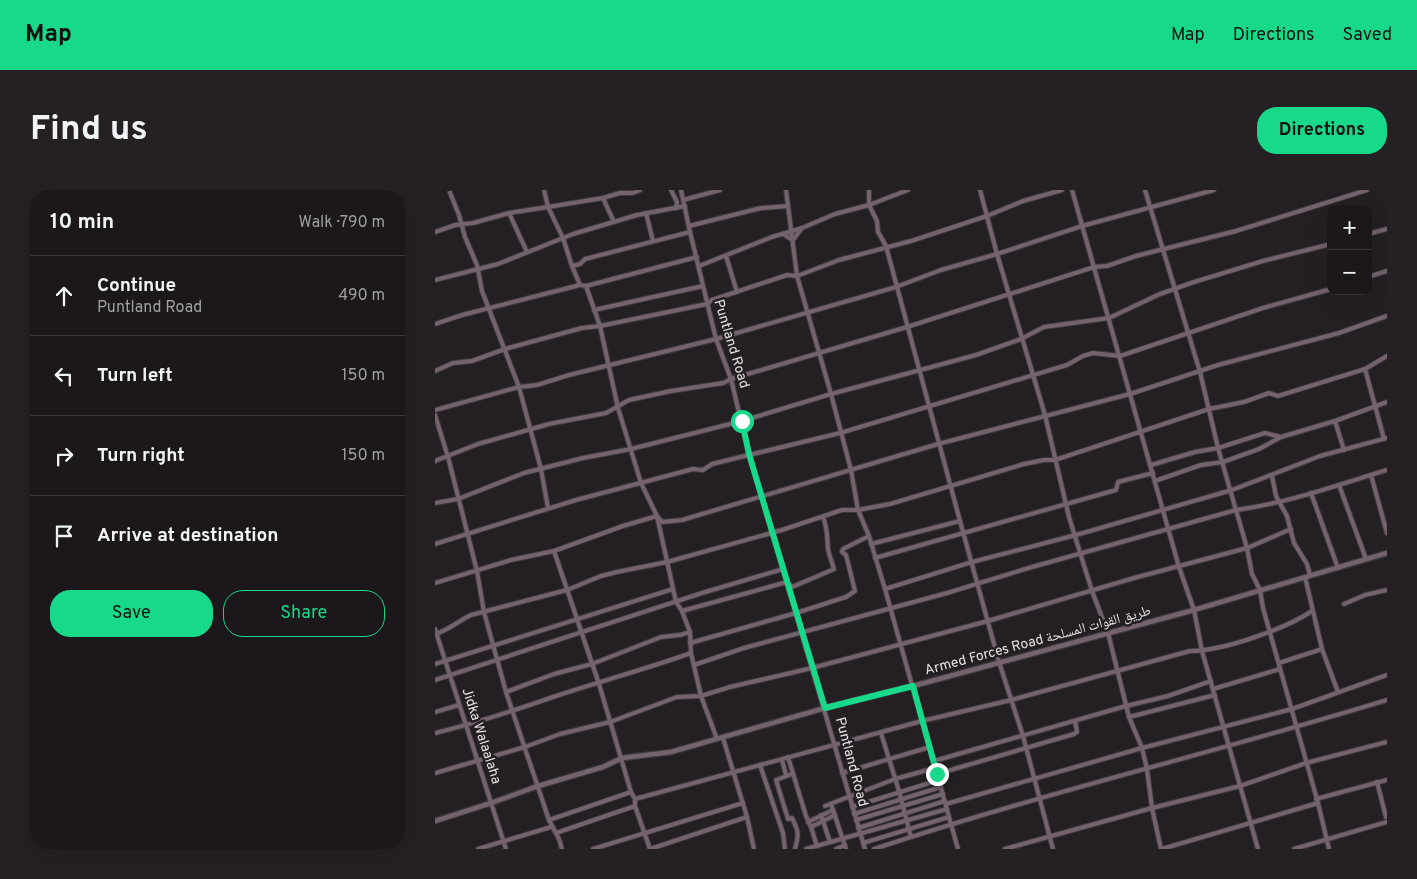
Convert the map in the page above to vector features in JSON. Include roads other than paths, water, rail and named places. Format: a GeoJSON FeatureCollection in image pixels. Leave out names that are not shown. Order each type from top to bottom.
{"type":"FeatureCollection","features":[{"type":"Feature","properties":{"kind":"street"},"geometry":{"type":"LineString","coordinates":[[450,190],[477,265],[488,309],[519,388],[541,469],[548,508]]}},
{"type":"Feature","properties":{"kind":"street"},"geometry":{"type":"LineString","coordinates":[[545,190],[547,206],[563,238],[580,285]]}},
{"type":"Feature","properties":{"kind":"street"},"geometry":{"type":"LineString","coordinates":[[435,232],[455,225],[485,221],[509,213],[603,198],[621,192],[633,193],[641,190]]}},
{"type":"Feature","properties":{"kind":"street"},"geometry":{"type":"LineString","coordinates":[[671,190],[677,202],[676,208]]}},
{"type":"Feature","properties":{"kind":"street","name":"Puntland Road"},"geometry":{"type":"LineString","coordinates":[[681,190],[689,232],[697,257],[716,339],[731,379],[749,454],[865,849]]}},
{"type":"Feature","properties":{"kind":"street"},"geometry":{"type":"LineString","coordinates":[[683,200],[720,190]]}},
{"type":"Feature","properties":{"kind":"street"},"geometry":{"type":"LineString","coordinates":[[786,190],[793,240],[793,257],[797,276],[851,470],[858,510],[869,536],[885,589],[958,849]]}},
{"type":"Feature","properties":{"kind":"street"},"geometry":{"type":"LineString","coordinates":[[869,190],[869,205],[886,246],[959,521],[999,662],[1023,736],[1053,849]]}},
{"type":"Feature","properties":{"kind":"street"},"geometry":{"type":"LineString","coordinates":[[699,266],[835,214],[869,205],[909,190]]}},
{"type":"Feature","properties":{"kind":"street"},"geometry":{"type":"LineString","coordinates":[[980,190],[1021,339],[1034,375],[1045,415],[1065,504],[1076,535],[1091,591],[1108,633],[1129,717],[1142,748],[1161,849],[1251,824],[1317,801],[1387,780]]}},
{"type":"Feature","properties":{"kind":"street"},"geometry":{"type":"LineString","coordinates":[[435,371],[453,363],[472,361],[505,349],[582,328],[707,304],[712,300],[787,275],[797,276],[886,246],[911,241],[987,216],[1023,201],[1062,190]]}},
{"type":"Feature","properties":{"kind":"street"},"geometry":{"type":"LineString","coordinates":[[1072,190],[1168,530],[1194,610],[1202,651],[1258,849]]}},
{"type":"Feature","properties":{"kind":"street"},"geometry":{"type":"LineString","coordinates":[[1145,190],[1199,372],[1218,448],[1232,490],[1252,574],[1260,590],[1329,849]]}},
{"type":"Feature","properties":{"kind":"street"},"geometry":{"type":"LineString","coordinates":[[435,410],[716,339],[896,287],[941,270],[1083,226],[1214,190]]}},
{"type":"Feature","properties":{"kind":"street"},"geometry":{"type":"LineString","coordinates":[[435,460],[448,457],[478,444],[559,422],[606,413],[629,400],[671,391],[720,384],[1094,267],[1107,266],[1136,256],[1236,231],[1367,190]]}},
{"type":"Feature","properties":{"kind":"street"},"geometry":{"type":"LineString","coordinates":[[603,198],[614,222]]}},
{"type":"Feature","properties":{"kind":"street"},"geometry":{"type":"LineString","coordinates":[[435,280],[499,264],[563,238],[614,222],[646,213],[685,206]]}},
{"type":"Feature","properties":{"kind":"street"},"geometry":{"type":"LineString","coordinates":[[689,226],[761,208],[788,206]]}},
{"type":"Feature","properties":{"kind":"street"},"geometry":{"type":"LineString","coordinates":[[509,213],[527,252]]}},
{"type":"Feature","properties":{"kind":"street"},"geometry":{"type":"LineString","coordinates":[[646,213],[653,241]]}},
{"type":"Feature","properties":{"kind":"street"},"geometry":{"type":"LineString","coordinates":[[793,240],[802,228]]}},
{"type":"Feature","properties":{"kind":"street"},"geometry":{"type":"LineString","coordinates":[[1372,233],[1387,229]]}},
{"type":"Feature","properties":{"kind":"street"},"geometry":{"type":"LineString","coordinates":[[572,266],[580,264],[585,259],[689,232]]}},
{"type":"Feature","properties":{"kind":"street"},"geometry":{"type":"LineString","coordinates":[[783,234],[793,240]]}},
{"type":"Feature","properties":{"kind":"street"},"geometry":{"type":"LineString","coordinates":[[435,504],[458,499],[524,473],[583,458],[631,450],[742,421],[831,394],[976,355],[1021,339],[1044,327],[1109,318],[1160,294],[1263,261],[1327,245]]}},
{"type":"Feature","properties":{"kind":"street"},"geometry":{"type":"LineString","coordinates":[[726,256],[737,292]]}},
{"type":"Feature","properties":{"kind":"street"},"geometry":{"type":"LineString","coordinates":[[435,324],[462,314],[580,285],[586,286],[697,257]]}},
{"type":"Feature","properties":{"kind":"street"},"geometry":{"type":"LineString","coordinates":[[1372,276],[1387,271]]}},
{"type":"Feature","properties":{"kind":"street"},"geometry":{"type":"LineString","coordinates":[[586,286],[600,326],[617,408],[641,482],[657,516],[676,602],[682,611],[690,632],[691,653],[701,696],[717,739]]}},
{"type":"Feature","properties":{"kind":"street"},"geometry":{"type":"LineString","coordinates":[[594,310],[703,286]]}},
{"type":"Feature","properties":{"kind":"street"},"geometry":{"type":"LineString","coordinates":[[435,544],[548,508],[641,482],[693,469],[703,470],[712,464],[928,408],[1067,365],[1093,353],[1119,356],[1263,308],[1327,290]]}},
{"type":"Feature","properties":{"kind":"street"},"geometry":{"type":"LineString","coordinates":[[657,516],[662,522],[683,520],[939,444],[1130,394],[1199,372],[1339,333],[1387,316]]}},
{"type":"Feature","properties":{"kind":"street"},"geometry":{"type":"LineString","coordinates":[[436,633],[450,628],[467,617],[505,605],[567,590],[609,574],[667,562],[773,533],[842,510],[858,510],[890,504],[1024,464],[1055,460],[1209,409],[1244,402],[1269,393],[1278,396],[1365,369],[1387,356]]}},
{"type":"Feature","properties":{"kind":"street"},"geometry":{"type":"LineString","coordinates":[[885,589],[972,562],[1076,535],[1232,490],[1320,456],[1385,439],[1365,369]]}},
{"type":"Feature","properties":{"kind":"street"},"geometry":{"type":"LineString","coordinates":[[1155,481],[1201,466],[1223,462],[1259,449],[1281,436],[1335,421],[1387,402]]}},
{"type":"Feature","properties":{"kind":"street"},"geometry":{"type":"LineString","coordinates":[[435,415],[448,457],[477,571],[484,612],[495,645],[497,659],[551,827],[556,833],[562,849]]}},
{"type":"Feature","properties":{"kind":"street"},"geometry":{"type":"LineString","coordinates":[[1335,421],[1344,450]]}},
{"type":"Feature","properties":{"kind":"street"},"geometry":{"type":"LineString","coordinates":[[1151,465],[1195,452],[1218,448],[1265,433],[1281,436]]}},
{"type":"Feature","properties":{"kind":"street"},"geometry":{"type":"LineString","coordinates":[[695,665],[744,648],[1236,510],[1279,502],[1387,470]]}},
{"type":"Feature","properties":{"kind":"street"},"geometry":{"type":"LineString","coordinates":[[875,558],[1116,490],[1118,482],[1153,473]]}},
{"type":"Feature","properties":{"kind":"street"},"geometry":{"type":"LineString","coordinates":[[1371,475],[1387,533]]}},
{"type":"Feature","properties":{"kind":"street"},"geometry":{"type":"LineString","coordinates":[[1272,476],[1276,496],[1291,529],[1294,543],[1307,564],[1312,611],[1322,649],[1338,692]]}},
{"type":"Feature","properties":{"kind":"street"},"geometry":{"type":"LineString","coordinates":[[1339,485],[1366,559]]}},
{"type":"Feature","properties":{"kind":"street"},"geometry":{"type":"LineString","coordinates":[[1311,493],[1338,568]]}},
{"type":"Feature","properties":{"kind":"street"},"geometry":{"type":"LineString","coordinates":[[435,583],[511,560],[554,551],[657,516]]}},
{"type":"Feature","properties":{"kind":"street"},"geometry":{"type":"LineString","coordinates":[[682,611],[787,582],[793,587],[834,569],[828,550],[828,534],[823,517]]}},
{"type":"Feature","properties":{"kind":"street"},"geometry":{"type":"LineString","coordinates":[[871,544],[959,521]]}},
{"type":"Feature","properties":{"kind":"street"},"geometry":{"type":"LineString","coordinates":[[435,773],[525,747],[560,734],[610,722],[677,697],[701,696],[988,621],[1247,548],[1291,529]]}},
{"type":"Feature","properties":{"kind":"street"},"geometry":{"type":"LineString","coordinates":[[690,643],[846,597],[855,591],[846,555],[842,552],[843,548],[869,536]]}},
{"type":"Feature","properties":{"kind":"street"},"geometry":{"type":"LineString","coordinates":[[554,551],[599,684],[631,792],[635,799],[635,806],[650,849],[747,817]]}},
{"type":"Feature","properties":{"kind":"street","name":"Armed Forces Road طريق القوات المسلحة"},"geometry":{"type":"LineString","coordinates":[[435,821],[538,786],[603,767],[622,758],[671,752],[825,708],[1194,610],[1387,553]]}},
{"type":"Feature","properties":{"kind":"street"},"geometry":{"type":"LineString","coordinates":[[435,680],[783,569]]}},
{"type":"Feature","properties":{"kind":"street"},"geometry":{"type":"LineString","coordinates":[[435,664],[673,589]]}},
{"type":"Feature","properties":{"kind":"street"},"geometry":{"type":"LineString","coordinates":[[1345,604],[1387,590]]}},
{"type":"Feature","properties":{"kind":"street"},"geometry":{"type":"LineString","coordinates":[[635,799],[922,721],[1011,700],[1116,670],[1190,651],[1202,651],[1235,643],[1294,622],[1312,611]]}},
{"type":"Feature","properties":{"kind":"street"},"geometry":{"type":"LineString","coordinates":[[507,692],[554,674],[592,664],[661,637],[690,632]]}},
{"type":"Feature","properties":{"kind":"street","name":"Jidka Walaalaha"},"geometry":{"type":"LineString","coordinates":[[436,633],[506,849]]}},
{"type":"Feature","properties":{"kind":"street"},"geometry":{"type":"LineString","coordinates":[[1279,663],[1322,649]]}},
{"type":"Feature","properties":{"kind":"street"},"geometry":{"type":"LineString","coordinates":[[435,733],[513,712],[691,653]]}},
{"type":"Feature","properties":{"kind":"street"},"geometry":{"type":"LineString","coordinates":[[1213,689],[1280,669]]}},
{"type":"Feature","properties":{"kind":"street"},"geometry":{"type":"LineString","coordinates":[[806,849],[907,820],[946,805],[1034,778],[1292,709],[1387,675]]}},
{"type":"Feature","properties":{"kind":"street"},"geometry":{"type":"LineString","coordinates":[[934,761],[1126,706],[1168,696],[1211,681]]}},
{"type":"Feature","properties":{"kind":"street"},"geometry":{"type":"LineString","coordinates":[[1129,717],[1215,695]]}},
{"type":"Feature","properties":{"kind":"street"},"geometry":{"type":"LineString","coordinates":[[874,849],[1040,798],[1297,728],[1387,700]]}},
{"type":"Feature","properties":{"kind":"street"},"geometry":{"type":"LineString","coordinates":[[435,712],[459,705]]}},
{"type":"Feature","properties":{"kind":"street"},"geometry":{"type":"LineString","coordinates":[[937,774],[1074,734],[1077,732],[1075,721]]}},
{"type":"Feature","properties":{"kind":"street"},"geometry":{"type":"LineString","coordinates":[[881,732],[911,837]]}},
{"type":"Feature","properties":{"kind":"street"},"geometry":{"type":"LineString","coordinates":[[723,738],[747,817],[754,848],[748,849]]}},
{"type":"Feature","properties":{"kind":"street"},"geometry":{"type":"LineString","coordinates":[[1005,849],[1050,835],[1240,786],[1306,763],[1387,742]]}},
{"type":"Feature","properties":{"kind":"street"},"geometry":{"type":"LineString","coordinates":[[842,773],[929,747]]}},
{"type":"Feature","properties":{"kind":"street"},"geometry":{"type":"LineString","coordinates":[[788,757],[817,846]]}},
{"type":"Feature","properties":{"kind":"street"},"geometry":{"type":"LineString","coordinates":[[782,760],[786,775]]}},
{"type":"Feature","properties":{"kind":"street"},"geometry":{"type":"LineString","coordinates":[[760,765],[783,833],[785,849]]}},
{"type":"Feature","properties":{"kind":"street"},"geometry":{"type":"LineString","coordinates":[[825,806],[895,779],[935,768]]}},
{"type":"Feature","properties":{"kind":"street"},"geometry":{"type":"LineString","coordinates":[[788,819],[776,780],[792,774]]}},
{"type":"Feature","properties":{"kind":"street"},"geometry":{"type":"LineString","coordinates":[[852,806],[939,780]]}},
{"type":"Feature","properties":{"kind":"street"},"geometry":{"type":"LineString","coordinates":[[1294,849],[1326,840],[1387,818],[1377,782]]}},
{"type":"Feature","properties":{"kind":"street"},"geometry":{"type":"LineString","coordinates":[[854,814],[941,787]]}},
{"type":"Feature","properties":{"kind":"street"},"geometry":{"type":"LineString","coordinates":[[549,820],[631,792]]}},
{"type":"Feature","properties":{"kind":"street"},"geometry":{"type":"LineString","coordinates":[[855,820],[943,794]]}},
{"type":"Feature","properties":{"kind":"street"},"geometry":{"type":"LineString","coordinates":[[593,849],[743,803]]}},
{"type":"Feature","properties":{"kind":"street"},"geometry":{"type":"LineString","coordinates":[[831,804],[846,847],[836,849]]}},
{"type":"Feature","properties":{"kind":"street"},"geometry":{"type":"LineString","coordinates":[[858,828],[905,813],[946,805]]}},
{"type":"Feature","properties":{"kind":"street"},"geometry":{"type":"LineString","coordinates":[[556,833],[635,806]]}},
{"type":"Feature","properties":{"kind":"street"},"geometry":{"type":"LineString","coordinates":[[808,822],[833,810]]}},
{"type":"Feature","properties":{"kind":"street"},"geometry":{"type":"LineString","coordinates":[[821,815],[831,842]]}},
{"type":"Feature","properties":{"kind":"street"},"geometry":{"type":"LineString","coordinates":[[811,826],[835,815]]}},
{"type":"Feature","properties":{"kind":"street"},"geometry":{"type":"LineString","coordinates":[[863,843],[949,817]]}},
{"type":"Feature","properties":{"kind":"street"},"geometry":{"type":"LineString","coordinates":[[779,822],[792,818],[799,832],[795,849]]}},
{"type":"Feature","properties":{"kind":"street"},"geometry":{"type":"LineString","coordinates":[[478,849],[551,827]]}}]}
